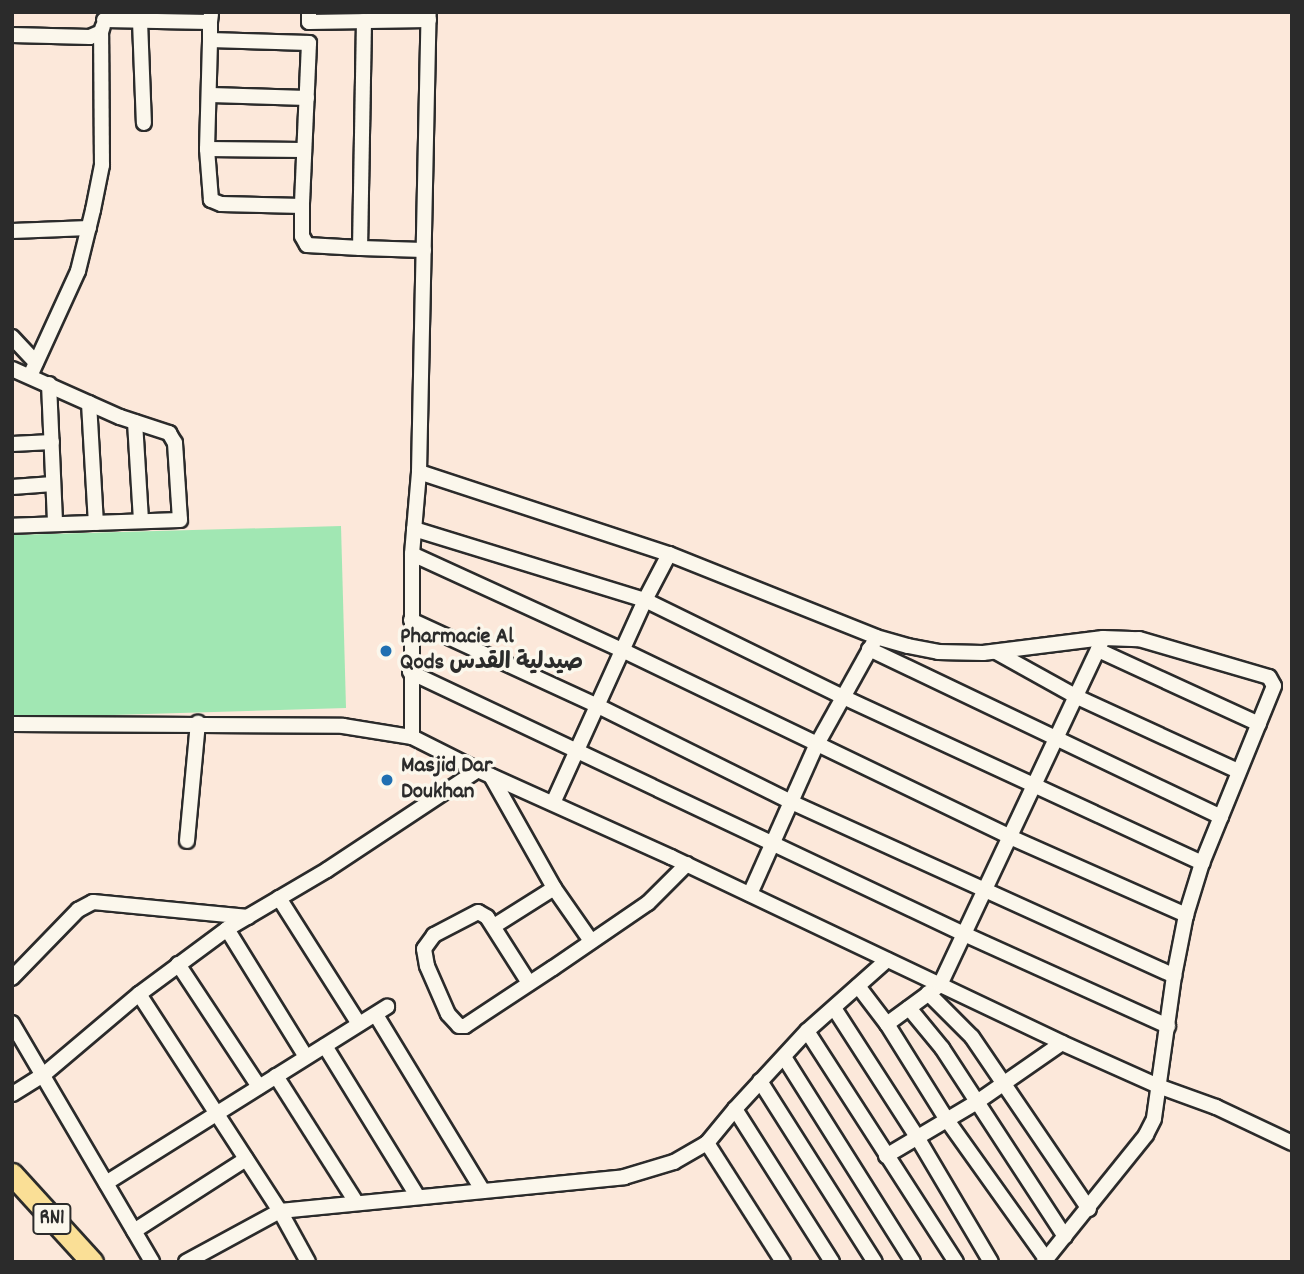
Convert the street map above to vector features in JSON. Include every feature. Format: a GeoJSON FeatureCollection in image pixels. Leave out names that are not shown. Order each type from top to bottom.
{"type":"FeatureCollection","features":[{"type":"Feature","properties":{"kind":"main road","name":"RN1"},"geometry":{"type":"LineString","coordinates":[[12,1174],[92,1262]]}},
{"type":"Feature","properties":{"kind":"street"},"geometry":{"type":"LineString","coordinates":[[412,737],[412,554],[419,472],[424,250],[429,16],[364,21],[309,17],[302,236],[307,245],[424,250]]}},
{"type":"Feature","properties":{"kind":"street"},"geometry":{"type":"LineString","coordinates":[[12,36],[90,37],[103,22],[211,17],[211,95],[207,149],[209,193],[214,202],[302,206]]}},
{"type":"Feature","properties":{"kind":"street"},"geometry":{"type":"LineString","coordinates":[[141,21],[144,123]]}},
{"type":"Feature","properties":{"kind":"street"},"geometry":{"type":"LineString","coordinates":[[360,248],[364,21]]}},
{"type":"Feature","properties":{"kind":"street"},"geometry":{"type":"LineString","coordinates":[[33,370],[78,271],[102,165],[103,22]]}},
{"type":"Feature","properties":{"kind":"street"},"geometry":{"type":"LineString","coordinates":[[210,40],[309,43]]}},
{"type":"Feature","properties":{"kind":"street"},"geometry":{"type":"LineString","coordinates":[[211,95],[307,98]]}},
{"type":"Feature","properties":{"kind":"street"},"geometry":{"type":"LineString","coordinates":[[207,149],[303,150]]}},
{"type":"Feature","properties":{"kind":"street"},"geometry":{"type":"LineString","coordinates":[[12,231],[89,228]]}},
{"type":"Feature","properties":{"kind":"street"},"geometry":{"type":"LineString","coordinates":[[12,337],[33,370],[49,384],[135,422],[166,431],[175,443],[180,520],[12,526]]}},
{"type":"Feature","properties":{"kind":"street"},"geometry":{"type":"LineString","coordinates":[[12,369],[33,370]]}},
{"type":"Feature","properties":{"kind":"street"},"geometry":{"type":"LineString","coordinates":[[49,384],[55,524]]}},
{"type":"Feature","properties":{"kind":"street"},"geometry":{"type":"LineString","coordinates":[[89,403],[96,523]]}},
{"type":"Feature","properties":{"kind":"street"},"geometry":{"type":"LineString","coordinates":[[135,422],[141,521]]}},
{"type":"Feature","properties":{"kind":"street"},"geometry":{"type":"LineString","coordinates":[[12,444],[52,442]]}},
{"type":"Feature","properties":{"kind":"street"},"geometry":{"type":"LineString","coordinates":[[419,472],[669,554],[872,643],[1057,741],[1221,817]]}},
{"type":"Feature","properties":{"kind":"street"},"geometry":{"type":"LineString","coordinates":[[12,487],[53,484]]}},
{"type":"Feature","properties":{"kind":"street"},"geometry":{"type":"LineString","coordinates":[[414,529],[645,600],[843,697],[1202,863]]}},
{"type":"Feature","properties":{"kind":"street"},"geometry":{"type":"LineString","coordinates":[[412,554],[622,650],[816,746],[1010,837],[1186,915]]}},
{"type":"Feature","properties":{"kind":"street"},"geometry":{"type":"LineString","coordinates":[[553,803],[596,705],[669,554]]}},
{"type":"Feature","properties":{"kind":"street"},"geometry":{"type":"LineString","coordinates":[[411,621],[596,705],[791,802],[1174,976]]}},
{"type":"Feature","properties":{"kind":"street"},"geometry":{"type":"LineString","coordinates":[[858,986],[887,1024],[947,1120],[1045,1260],[1089,1209],[1146,1135],[1154,1119],[1174,976],[1186,915],[1202,863],[1274,686],[1269,677],[1139,639],[996,652],[938,652],[872,643]]}},
{"type":"Feature","properties":{"kind":"street"},"geometry":{"type":"LineString","coordinates":[[750,894],[816,746],[872,643]]}},
{"type":"Feature","properties":{"kind":"street"},"geometry":{"type":"LineString","coordinates":[[887,1024],[934,989],[985,891],[1100,644]]}},
{"type":"Feature","properties":{"kind":"street"},"geometry":{"type":"LineString","coordinates":[[1100,644],[1259,724]]}},
{"type":"Feature","properties":{"kind":"street"},"geometry":{"type":"LineString","coordinates":[[996,652],[1077,697],[1238,772]]}},
{"type":"Feature","properties":{"kind":"street"},"geometry":{"type":"LineString","coordinates":[[410,672],[577,749],[772,845],[1168,1026]]}},
{"type":"Feature","properties":{"kind":"street"},"geometry":{"type":"LineString","coordinates":[[187,841],[198,723]]}},
{"type":"Feature","properties":{"kind":"street"},"geometry":{"type":"LineString","coordinates":[[12,724],[198,723],[343,726],[412,737],[485,773],[688,864],[887,960],[934,989],[1158,1086],[1216,1107],[1292,1143]]}},
{"type":"Feature","properties":{"kind":"street"},"geometry":{"type":"LineString","coordinates":[[485,773],[554,888],[591,941]]}},
{"type":"Feature","properties":{"kind":"street"},"geometry":{"type":"LineString","coordinates":[[12,1094],[43,1075],[139,994],[227,929],[485,773]]}},
{"type":"Feature","properties":{"kind":"street"},"geometry":{"type":"LineString","coordinates":[[529,984],[494,926],[483,913],[472,912],[427,942],[424,949],[427,966],[448,1014],[459,1026],[465,1026],[529,984],[660,894],[688,864]]}},
{"type":"Feature","properties":{"kind":"street"},"geometry":{"type":"LineString","coordinates":[[494,926],[554,888]]}},
{"type":"Feature","properties":{"kind":"street"},"geometry":{"type":"LineString","coordinates":[[279,898],[359,1024]]}},
{"type":"Feature","properties":{"kind":"street"},"geometry":{"type":"LineString","coordinates":[[12,978],[78,910],[93,902],[248,917]]}},
{"type":"Feature","properties":{"kind":"street"},"geometry":{"type":"LineString","coordinates":[[227,929],[306,1057]]}},
{"type":"Feature","properties":{"kind":"street"},"geometry":{"type":"LineString","coordinates":[[186,1262],[281,1211],[625,1177],[663,1166],[707,1143],[735,1108],[807,1031],[887,960]]}},
{"type":"Feature","properties":{"kind":"street"},"geometry":{"type":"LineString","coordinates":[[178,964],[259,1087]]}},
{"type":"Feature","properties":{"kind":"street"},"geometry":{"type":"LineString","coordinates":[[934,989],[972,1037],[1089,1209]]}},
{"type":"Feature","properties":{"kind":"street"},"geometry":{"type":"LineString","coordinates":[[139,994],[281,1211],[303,1260]]}},
{"type":"Feature","properties":{"kind":"street"},"geometry":{"type":"LineString","coordinates":[[834,1008],[918,1137],[991,1262]]}},
{"type":"Feature","properties":{"kind":"street"},"geometry":{"type":"LineString","coordinates":[[909,1008],[942,1048],[1065,1237]]}},
{"type":"Feature","properties":{"kind":"street"},"geometry":{"type":"LineString","coordinates":[[106,1183],[382,1011],[483,1191]]}},
{"type":"Feature","properties":{"kind":"street"},"geometry":{"type":"LineString","coordinates":[[12,1023],[152,1262]]}},
{"type":"Feature","properties":{"kind":"street"},"geometry":{"type":"LineString","coordinates":[[807,1031],[956,1262]]}},
{"type":"Feature","properties":{"kind":"street"},"geometry":{"type":"LineString","coordinates":[[886,1156],[1004,1085],[1062,1043]]}},
{"type":"Feature","properties":{"kind":"street"},"geometry":{"type":"LineString","coordinates":[[325,1046],[418,1196]]}},
{"type":"Feature","properties":{"kind":"street"},"geometry":{"type":"LineString","coordinates":[[784,1057],[913,1262]]}},
{"type":"Feature","properties":{"kind":"street"},"geometry":{"type":"LineString","coordinates":[[276,1076],[356,1202]]}},
{"type":"Feature","properties":{"kind":"street"},"geometry":{"type":"LineString","coordinates":[[760,1081],[875,1262]]}},
{"type":"Feature","properties":{"kind":"street"},"geometry":{"type":"LineString","coordinates":[[735,1108],[832,1262]]}},
{"type":"Feature","properties":{"kind":"street"},"geometry":{"type":"LineString","coordinates":[[707,1143],[783,1262]]}},
{"type":"Feature","properties":{"kind":"street"},"geometry":{"type":"LineString","coordinates":[[134,1231],[246,1159]]}},
{"type":"Feature","properties":{"kind":"green space"},"geometry":{"type":"Polygon","coordinates":[[[341,526],[346,708],[12,718],[12,535],[341,526]]]}},
{"type":"Feature","properties":{"kind":"place","name":"Pharmacie Al Qods صيدلية القدس"},"geometry":{"type":"Point","coordinates":[386,651]}},
{"type":"Feature","properties":{"kind":"place","name":"Masjid Dar Doukhan"},"geometry":{"type":"Point","coordinates":[387,780]}}]}
